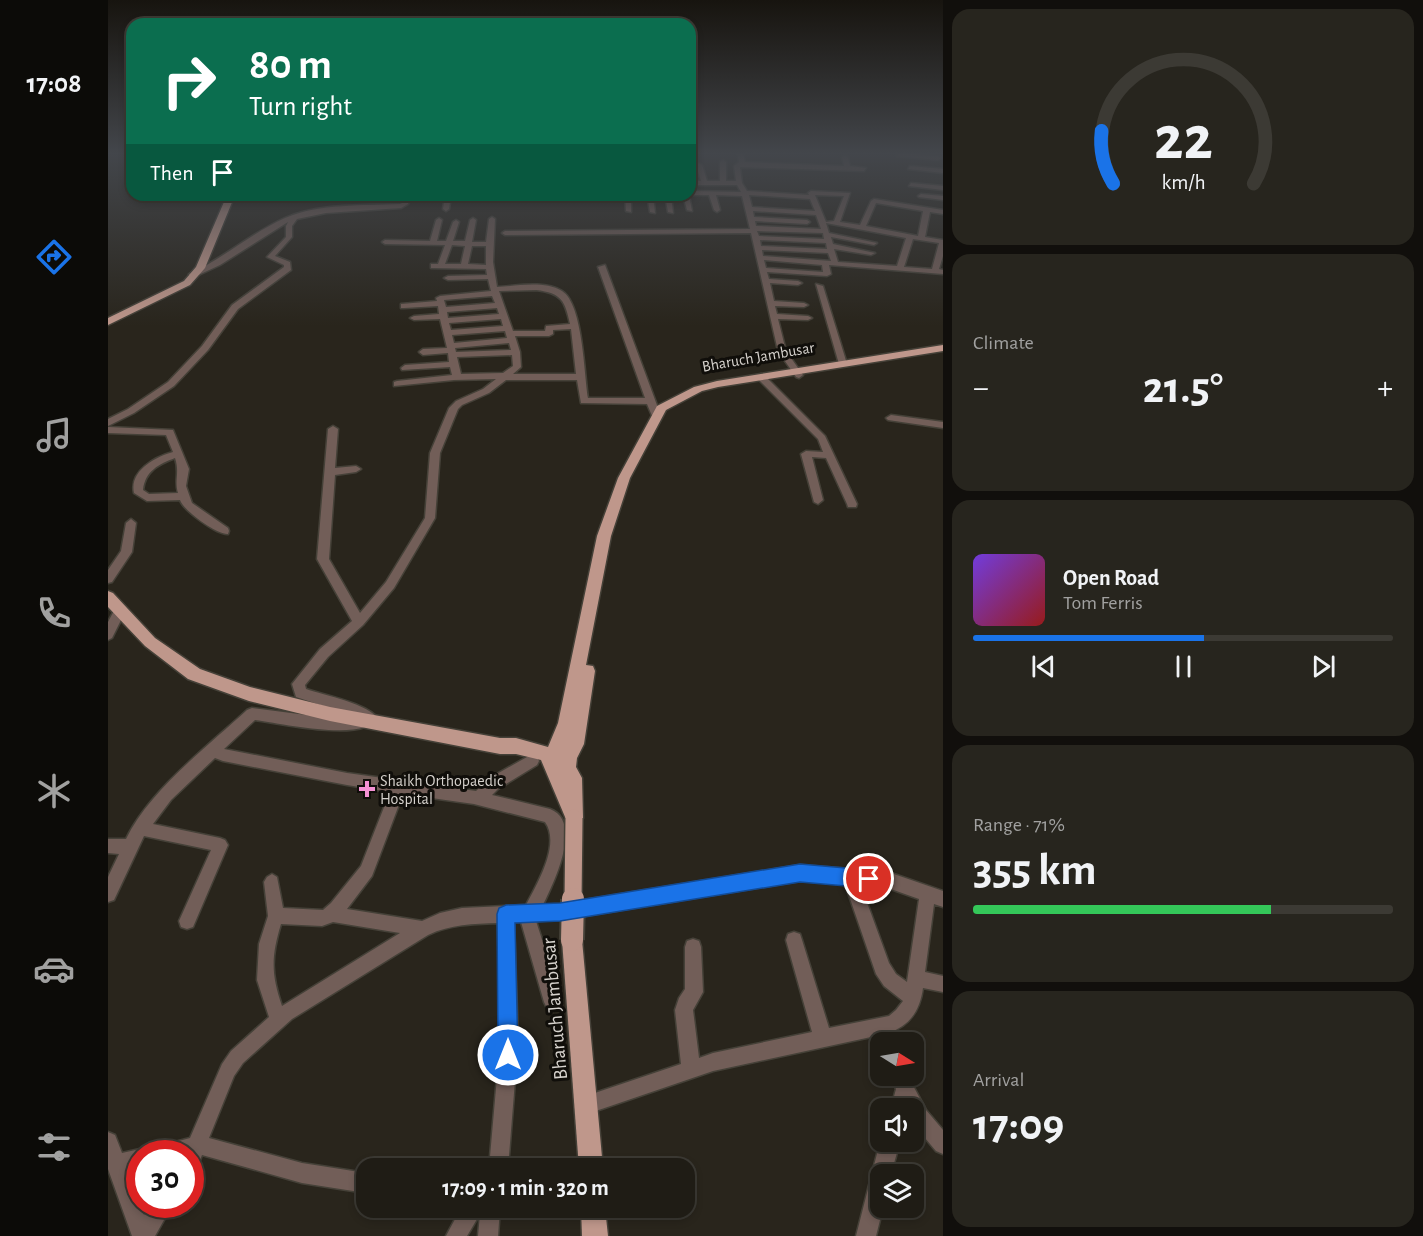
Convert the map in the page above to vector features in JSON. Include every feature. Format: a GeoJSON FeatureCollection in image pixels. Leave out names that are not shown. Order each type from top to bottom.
{"type":"FeatureCollection","features":[{"type":"Feature","properties":{"kind":"main road"},"geometry":{"type":"LineString","coordinates":[[108,322],[187,283],[200,268],[224,211]]}},
{"type":"Feature","properties":{"kind":"main road","name":"Bharuch Jambusar"},"geometry":{"type":"LineString","coordinates":[[590,1158],[572,940],[573,814],[557,762],[575,744],[595,623],[615,528],[659,410],[730,385],[943,350]]}},
{"type":"Feature","properties":{"kind":"main road","name":"Bharuch Jambusar"},"geometry":{"type":"LineString","coordinates":[[797,374],[843,364],[924,353]]}},
{"type":"Feature","properties":{"kind":"main road"},"geometry":{"type":"LineString","coordinates":[[108,597],[150,642],[194,674],[249,694],[330,714],[500,746],[516,746],[557,762]]}},
{"type":"Feature","properties":{"kind":"main road"},"geometry":{"type":"LineString","coordinates":[[500,746],[511,754],[532,761],[557,762]]}},
{"type":"Feature","properties":{"kind":"main road"},"geometry":{"type":"LineString","coordinates":[[594,1218],[595,1236]]}},
{"type":"Feature","properties":{"kind":"street"},"geometry":{"type":"LineString","coordinates":[[192,276],[209,269],[294,218],[338,211]]}},
{"type":"Feature","properties":{"kind":"street"},"geometry":{"type":"LineString","coordinates":[[749,211],[783,354],[797,374]]}},
{"type":"Feature","properties":{"kind":"street"},"geometry":{"type":"LineString","coordinates":[[807,211],[819,213],[835,263]]}},
{"type":"Feature","properties":{"kind":"street"},"geometry":{"type":"LineString","coordinates":[[836,224],[841,211]]}},
{"type":"Feature","properties":{"kind":"street"},"geometry":{"type":"LineString","coordinates":[[862,228],[869,211]]}},
{"type":"Feature","properties":{"kind":"street"},"geometry":{"type":"LineString","coordinates":[[921,238],[927,211]]}},
{"type":"Feature","properties":{"kind":"street"},"geometry":{"type":"LineString","coordinates":[[108,423],[131,411],[171,384],[205,348],[235,307],[288,268],[287,264],[272,257],[289,237],[289,226],[294,218]]}},
{"type":"Feature","properties":{"kind":"street"},"geometry":{"type":"LineString","coordinates":[[464,267],[473,219]]}},
{"type":"Feature","properties":{"kind":"street"},"geometry":{"type":"LineString","coordinates":[[376,723],[360,712],[301,693],[297,687],[300,680],[324,653],[392,582],[430,518],[435,453],[454,408],[459,403],[486,391],[517,367],[516,352],[500,310],[491,272],[492,219]]}},
{"type":"Feature","properties":{"kind":"street"},"geometry":{"type":"LineString","coordinates":[[751,219],[807,222]]}},
{"type":"Feature","properties":{"kind":"street"},"geometry":{"type":"LineString","coordinates":[[433,243],[439,220]]}},
{"type":"Feature","properties":{"kind":"street"},"geometry":{"type":"LineString","coordinates":[[761,258],[939,272],[943,242],[823,221]]}},
{"type":"Feature","properties":{"kind":"street"},"geometry":{"type":"LineString","coordinates":[[456,222],[438,266],[464,267],[491,272]]}},
{"type":"Feature","properties":{"kind":"street"},"geometry":{"type":"LineString","coordinates":[[758,248],[828,241],[870,255],[878,231]]}},
{"type":"Feature","properties":{"kind":"street"},"geometry":{"type":"LineString","coordinates":[[416,242],[420,232]]}},
{"type":"Feature","properties":{"kind":"street"},"geometry":{"type":"LineString","coordinates":[[506,233],[755,232],[828,241],[874,243]]}},
{"type":"Feature","properties":{"kind":"street"},"geometry":{"type":"LineString","coordinates":[[900,268],[910,236]]}},
{"type":"Feature","properties":{"kind":"street"},"geometry":{"type":"LineString","coordinates":[[385,242],[400,239],[433,243],[490,243]]}},
{"type":"Feature","properties":{"kind":"street"},"geometry":{"type":"LineString","coordinates":[[763,270],[827,274],[825,263]]}},
{"type":"Feature","properties":{"kind":"street"},"geometry":{"type":"LineString","coordinates":[[454,360],[440,298],[495,291],[542,289],[560,293],[567,299],[574,326],[585,402],[659,410],[602,267]]}},
{"type":"Feature","properties":{"kind":"street"},"geometry":{"type":"LineString","coordinates":[[448,278],[491,272]]}},
{"type":"Feature","properties":{"kind":"street"},"geometry":{"type":"LineString","coordinates":[[766,281],[798,283]]}},
{"type":"Feature","properties":{"kind":"street"},"geometry":{"type":"LineString","coordinates":[[819,286],[843,364]]}},
{"type":"Feature","properties":{"kind":"street"},"geometry":{"type":"LineString","coordinates":[[771,303],[804,305]]}},
{"type":"Feature","properties":{"kind":"street"},"geometry":{"type":"LineString","coordinates":[[404,306],[443,313]]}},
{"type":"Feature","properties":{"kind":"street"},"geometry":{"type":"LineString","coordinates":[[414,318],[443,313],[500,310]]}},
{"type":"Feature","properties":{"kind":"street"},"geometry":{"type":"LineString","coordinates":[[774,316],[808,318]]}},
{"type":"Feature","properties":{"kind":"street"},"geometry":{"type":"LineString","coordinates":[[448,333],[549,334],[549,328],[574,326]]}},
{"type":"Feature","properties":{"kind":"street"},"geometry":{"type":"LineString","coordinates":[[397,384],[509,334]]}},
{"type":"Feature","properties":{"kind":"street"},"geometry":{"type":"LineString","coordinates":[[423,352],[507,376],[580,377]]}},
{"type":"Feature","properties":{"kind":"street"},"geometry":{"type":"LineString","coordinates":[[405,368],[516,352]]}},
{"type":"Feature","properties":{"kind":"street"},"geometry":{"type":"LineString","coordinates":[[454,360],[499,367]]}},
{"type":"Feature","properties":{"kind":"street"},"geometry":{"type":"LineString","coordinates":[[764,378],[822,438],[852,504]]}},
{"type":"Feature","properties":{"kind":"street"},"geometry":{"type":"LineString","coordinates":[[891,418],[943,424]]}},
{"type":"Feature","properties":{"kind":"street"},"geometry":{"type":"LineString","coordinates":[[333,429],[323,559],[357,619]]}},
{"type":"Feature","properties":{"kind":"street"},"geometry":{"type":"LineString","coordinates":[[108,430],[169,431],[184,469],[181,486],[190,508],[224,531]]}},
{"type":"Feature","properties":{"kind":"street"},"geometry":{"type":"LineString","coordinates":[[177,454],[160,458],[150,465],[138,485],[138,491],[147,498],[184,496]]}},
{"type":"Feature","properties":{"kind":"street"},"geometry":{"type":"LineString","coordinates":[[818,500],[806,454],[830,455]]}},
{"type":"Feature","properties":{"kind":"street"},"geometry":{"type":"LineString","coordinates":[[330,472],[356,469]]}},
{"type":"Feature","properties":{"kind":"street"},"geometry":{"type":"LineString","coordinates":[[108,579],[126,552],[131,523]]}},
{"type":"Feature","properties":{"kind":"street"},"geometry":{"type":"LineString","coordinates":[[109,632],[120,610]]}},
{"type":"Feature","properties":{"kind":"street"},"geometry":{"type":"LineString","coordinates":[[108,894],[140,828],[166,795],[255,714],[330,724],[376,723]]}},
{"type":"Feature","properties":{"kind":"street"},"geometry":{"type":"LineString","coordinates":[[213,750],[223,755],[347,779],[479,798],[547,814],[555,821],[555,859],[528,913],[553,1002]]}},
{"type":"Feature","properties":{"kind":"street"},"geometry":{"type":"LineString","coordinates":[[479,798],[493,784],[532,761]]}},
{"type":"Feature","properties":{"kind":"street"},"geometry":{"type":"LineString","coordinates":[[276,916],[322,918],[332,914],[372,862],[399,786]]}},
{"type":"Feature","properties":{"kind":"street"},"geometry":{"type":"LineString","coordinates":[[140,828],[220,845],[187,921]]}},
{"type":"Feature","properties":{"kind":"street"},"geometry":{"type":"LineString","coordinates":[[108,846],[130,847]]}},
{"type":"Feature","properties":{"kind":"street"},"geometry":{"type":"LineString","coordinates":[[200,1140],[232,1063],[278,1019],[422,929],[462,916],[560,912],[800,873],[888,880],[938,896],[916,978],[913,998],[907,1013],[884,1032]]}},
{"type":"Feature","properties":{"kind":"street"},"geometry":{"type":"LineString","coordinates":[[850,877],[882,968],[890,980],[913,998]]}},
{"type":"Feature","properties":{"kind":"street"},"geometry":{"type":"LineString","coordinates":[[272,882],[276,916],[267,944],[265,980],[278,1019]]}},
{"type":"Feature","properties":{"kind":"street"},"geometry":{"type":"LineString","coordinates":[[332,914],[422,929]]}},
{"type":"Feature","properties":{"kind":"street"},"geometry":{"type":"LineString","coordinates":[[499,1158],[509,1043],[506,914]]}},
{"type":"Feature","properties":{"kind":"street"},"geometry":{"type":"LineString","coordinates":[[794,940],[823,1038]]}},
{"type":"Feature","properties":{"kind":"street"},"geometry":{"type":"LineString","coordinates":[[691,1069],[684,1010],[685,1004],[694,992],[693,947]]}},
{"type":"Feature","properties":{"kind":"street"},"geometry":{"type":"LineString","coordinates":[[916,978],[943,984]]}},
{"type":"Feature","properties":{"kind":"street"},"geometry":{"type":"LineString","coordinates":[[587,1105],[713,1062],[823,1038],[870,1036]]}},
{"type":"Feature","properties":{"kind":"street"},"geometry":{"type":"LineString","coordinates":[[904,1086],[919,1117],[943,1144]]}},
{"type":"Feature","properties":{"kind":"street"},"geometry":{"type":"LineString","coordinates":[[108,1142],[142,1236]]}},
{"type":"Feature","properties":{"kind":"street"},"geometry":{"type":"LineString","coordinates":[[204,1155],[356,1181]]}},
{"type":"Feature","properties":{"kind":"street"},"geometry":{"type":"LineString","coordinates":[[117,1164],[126,1162]]}},
{"type":"Feature","properties":{"kind":"street"},"geometry":{"type":"LineString","coordinates":[[142,1236],[154,1218]]}},
{"type":"Feature","properties":{"kind":"street"},"geometry":{"type":"LineString","coordinates":[[456,1236],[466,1218]]}},
{"type":"Feature","properties":{"kind":"street"},"geometry":{"type":"LineString","coordinates":[[488,1236],[489,1218]]}},
{"type":"Feature","properties":{"kind":"street"},"geometry":{"type":"LineString","coordinates":[[866,1236],[870,1218]]}},
{"type":"Feature","properties":{"kind":"place","name":"Shaikh Orthopaedic Hospital"},"geometry":{"type":"Point","coordinates":[367,789]}},
{"type":"Feature","properties":{"kind":"route"},"geometry":{"type":"LineString","coordinates":[[508,1055],[506,914],[560,912],[800,873],[869,879]]}}]}
